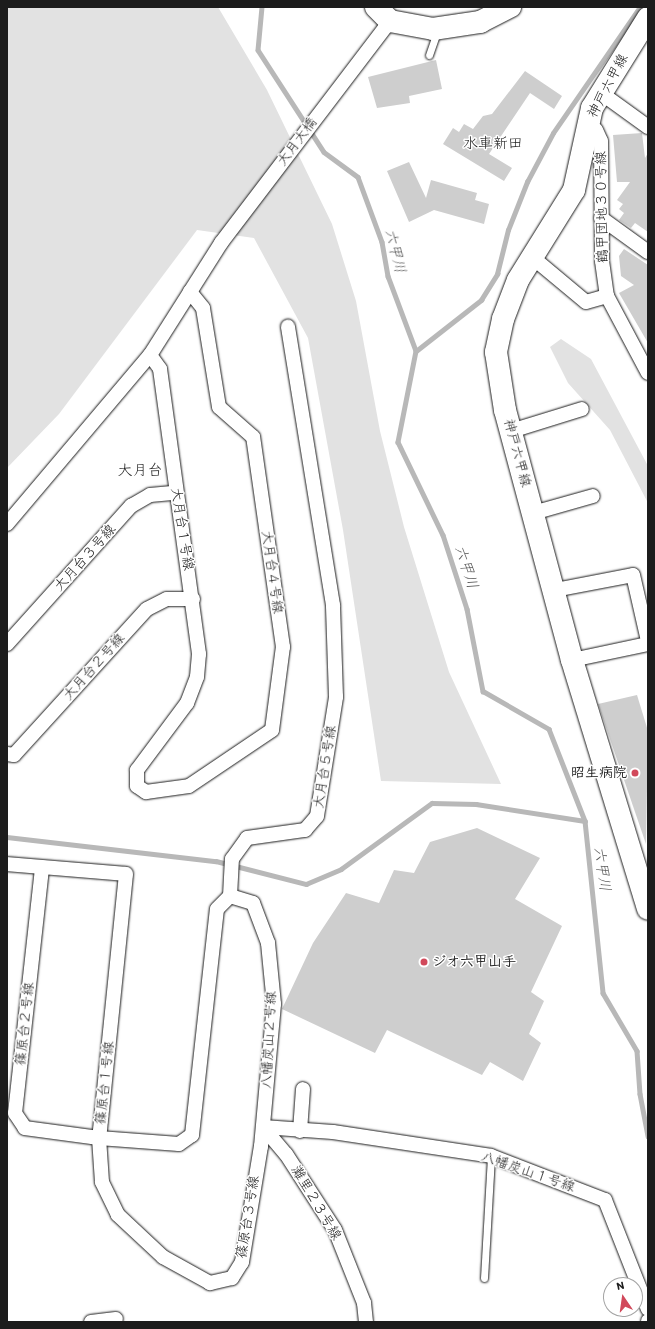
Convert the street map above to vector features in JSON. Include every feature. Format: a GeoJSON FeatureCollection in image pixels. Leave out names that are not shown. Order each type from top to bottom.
{"type":"FeatureCollection","features":[{"type":"Feature","properties":{"kind":"main road"},"geometry":{"type":"LineString","coordinates":[[383,14],[438,28],[480,22],[510,7]]}},
{"type":"Feature","properties":{"kind":"main road","name":"神戸六甲線"},"geometry":{"type":"LineString","coordinates":[[648,18],[601,93],[587,124],[574,190],[532,257],[511,296],[497,342],[500,389],[511,431],[572,660],[648,909]]}},
{"type":"Feature","properties":{"kind":"street","name":"大月大橋"},"geometry":{"type":"LineString","coordinates":[[190,292],[221,243],[373,40],[383,14]]}},
{"type":"Feature","properties":{"kind":"street"},"geometry":{"type":"LineString","coordinates":[[601,93],[648,127]]}},
{"type":"Feature","properties":{"kind":"street","name":"鶴甲団地３０号線"},"geometry":{"type":"LineString","coordinates":[[587,124],[596,130],[600,141],[601,218],[607,296]]}},
{"type":"Feature","properties":{"kind":"street"},"geometry":{"type":"LineString","coordinates":[[601,218],[648,252]]}},
{"type":"Feature","properties":{"kind":"street"},"geometry":{"type":"LineString","coordinates":[[532,257],[586,302],[607,296],[648,373]]}},
{"type":"Feature","properties":{"kind":"street"},"geometry":{"type":"LineString","coordinates":[[7,524],[150,355],[190,292]]}},
{"type":"Feature","properties":{"kind":"street","name":"大月台４号線"},"geometry":{"type":"LineString","coordinates":[[146,792],[189,786],[272,730],[283,647],[253,437],[219,407],[203,308],[190,292]]}},
{"type":"Feature","properties":{"kind":"street","name":"大月台５号線"},"geometry":{"type":"LineString","coordinates":[[230,896],[232,859],[247,838],[305,830],[318,816],[336,698],[333,605],[288,327]]}},
{"type":"Feature","properties":{"kind":"street","name":"大月台１号線"},"geometry":{"type":"LineString","coordinates":[[146,792],[137,786],[137,770],[187,703],[197,678],[199,648],[193,598],[175,493],[160,370],[150,355]]}},
{"type":"Feature","properties":{"kind":"street"},"geometry":{"type":"LineString","coordinates":[[511,431],[582,409]]}},
{"type":"Feature","properties":{"kind":"street","name":"大月台３号線"},"geometry":{"type":"LineString","coordinates":[[7,644],[131,506],[150,496],[175,493]]}},
{"type":"Feature","properties":{"kind":"street"},"geometry":{"type":"LineString","coordinates":[[533,513],[593,496]]}},
{"type":"Feature","properties":{"kind":"street"},"geometry":{"type":"LineString","coordinates":[[554,590],[633,575],[648,641]]}},
{"type":"Feature","properties":{"kind":"street","name":"大月台２号線"},"geometry":{"type":"LineString","coordinates":[[7,754],[14,755],[147,610],[166,599],[193,598]]}},
{"type":"Feature","properties":{"kind":"street"},"geometry":{"type":"LineString","coordinates":[[572,660],[648,644]]}},
{"type":"Feature","properties":{"kind":"street","name":"篠原台１号線"},"geometry":{"type":"LineString","coordinates":[[7,864],[126,874],[99,1138],[179,1144],[192,1135],[217,908],[230,896]]}},
{"type":"Feature","properties":{"kind":"street","name":"篠原台２号線"},"geometry":{"type":"LineString","coordinates":[[42,867],[15,1113],[24,1128],[99,1138]]}},
{"type":"Feature","properties":{"kind":"street","name":"八幡炭山２号線"},"geometry":{"type":"LineString","coordinates":[[230,896],[253,903],[268,943],[274,1004],[263,1127]]}},
{"type":"Feature","properties":{"kind":"street"},"geometry":{"type":"LineString","coordinates":[[300,1131],[303,1089]]}},
{"type":"Feature","properties":{"kind":"street","name":"篠原台３号線"},"geometry":{"type":"LineString","coordinates":[[99,1138],[102,1182],[118,1215],[163,1257],[210,1283],[232,1278],[242,1262],[263,1127]]}},
{"type":"Feature","properties":{"kind":"street","name":"八幡炭山１号線"},"geometry":{"type":"LineString","coordinates":[[263,1127],[300,1131],[333,1132],[491,1156],[605,1200],[648,1309]]}},
{"type":"Feature","properties":{"kind":"street","name":"灘里２３号線"},"geometry":{"type":"LineString","coordinates":[[263,1127],[286,1154],[335,1230],[364,1303],[366,1322]]}},
{"type":"Feature","properties":{"kind":"street"},"geometry":{"type":"LineString","coordinates":[[91,1322],[116,1319]]}},
{"type":"Feature","properties":{"kind":"lane"},"geometry":{"type":"LineString","coordinates":[[429,55],[438,28]]}},
{"type":"Feature","properties":{"kind":"lane"},"geometry":{"type":"LineString","coordinates":[[484,1278],[491,1156]]}},
{"type":"Feature","properties":{"kind":"shaded area"},"geometry":{"type":"Polygon","coordinates":[[[7,7],[218,7],[267,90],[332,224],[356,301],[380,431],[404,527],[449,672],[501,784],[381,781],[343,530],[308,338],[254,238],[197,230],[59,414],[7,468],[7,7]]]}},
{"type":"Feature","properties":{"kind":"shaded area"},"geometry":{"type":"Polygon","coordinates":[[[561,339],[591,359],[648,466],[648,503],[610,430],[568,383],[550,347],[561,339]]]}},
{"type":"Feature","properties":{"kind":"building"},"geometry":{"type":"Polygon","coordinates":[[[436,60],[442,89],[409,96],[410,103],[377,108],[368,77],[436,60]]]}},
{"type":"Feature","properties":{"kind":"building"},"geometry":{"type":"Polygon","coordinates":[[[525,71],[562,96],[554,109],[530,93],[489,154],[512,168],[504,181],[443,144],[453,128],[459,132],[464,124],[473,129],[483,116],[492,114],[525,71]]]}},
{"type":"Feature","properties":{"kind":"building"},"geometry":{"type":"Polygon","coordinates":[[[642,133],[645,158],[648,153],[648,232],[635,223],[631,228],[619,220],[624,213],[619,209],[623,204],[617,200],[630,182],[617,182],[613,135],[642,133]]]}},
{"type":"Feature","properties":{"kind":"building"},"geometry":{"type":"Polygon","coordinates":[[[409,162],[426,198],[431,180],[477,193],[475,200],[489,204],[484,224],[434,210],[409,222],[387,171],[409,162]]]}},
{"type":"Feature","properties":{"kind":"building"},"geometry":{"type":"Polygon","coordinates":[[[624,249],[648,265],[648,343],[619,293],[634,285],[621,276],[619,256],[624,249]]]}},
{"type":"Feature","properties":{"kind":"building","name":"昭生病院"},"geometry":{"type":"Polygon","coordinates":[[[637,695],[648,731],[646,844],[598,704],[637,695]]]}},
{"type":"Feature","properties":{"kind":"building","name":"ジオ六甲山手"},"geometry":{"type":"Polygon","coordinates":[[[477,828],[540,858],[515,899],[562,926],[531,992],[544,1001],[529,1034],[541,1043],[523,1081],[490,1062],[482,1075],[387,1030],[375,1053],[282,1009],[313,943],[346,893],[379,903],[394,870],[414,873],[430,842],[477,828]]]}},
{"type":"Feature","properties":{"kind":"waterway","name":"六甲川"},"geometry":{"type":"LineString","coordinates":[[262,7],[258,50],[324,152],[358,177],[382,242],[388,276],[416,351],[398,442],[443,535],[467,609],[483,691],[549,729],[585,821],[603,993],[637,1051],[640,1094],[648,1136]]}},
{"type":"Feature","properties":{"kind":"waterway"},"geometry":{"type":"LineString","coordinates":[[416,351],[481,300],[497,274],[508,230],[527,182],[553,133],[640,7]]}},
{"type":"Feature","properties":{"kind":"waterway"},"geometry":{"type":"LineString","coordinates":[[7,837],[216,861],[306,884],[341,869],[432,803],[476,804],[585,821]]}},
{"type":"Feature","properties":{"kind":"place","name":"昭生病院"},"geometry":{"type":"Point","coordinates":[635,773]}},
{"type":"Feature","properties":{"kind":"place","name":"ジオ六甲山手"},"geometry":{"type":"Point","coordinates":[424,962]}},
{"type":"Feature","properties":{"kind":"district","name":"水車新田"},"geometry":{"type":"Point","coordinates":[493,144]}},
{"type":"Feature","properties":{"kind":"district","name":"大月台"},"geometry":{"type":"Point","coordinates":[140,471]}}]}
